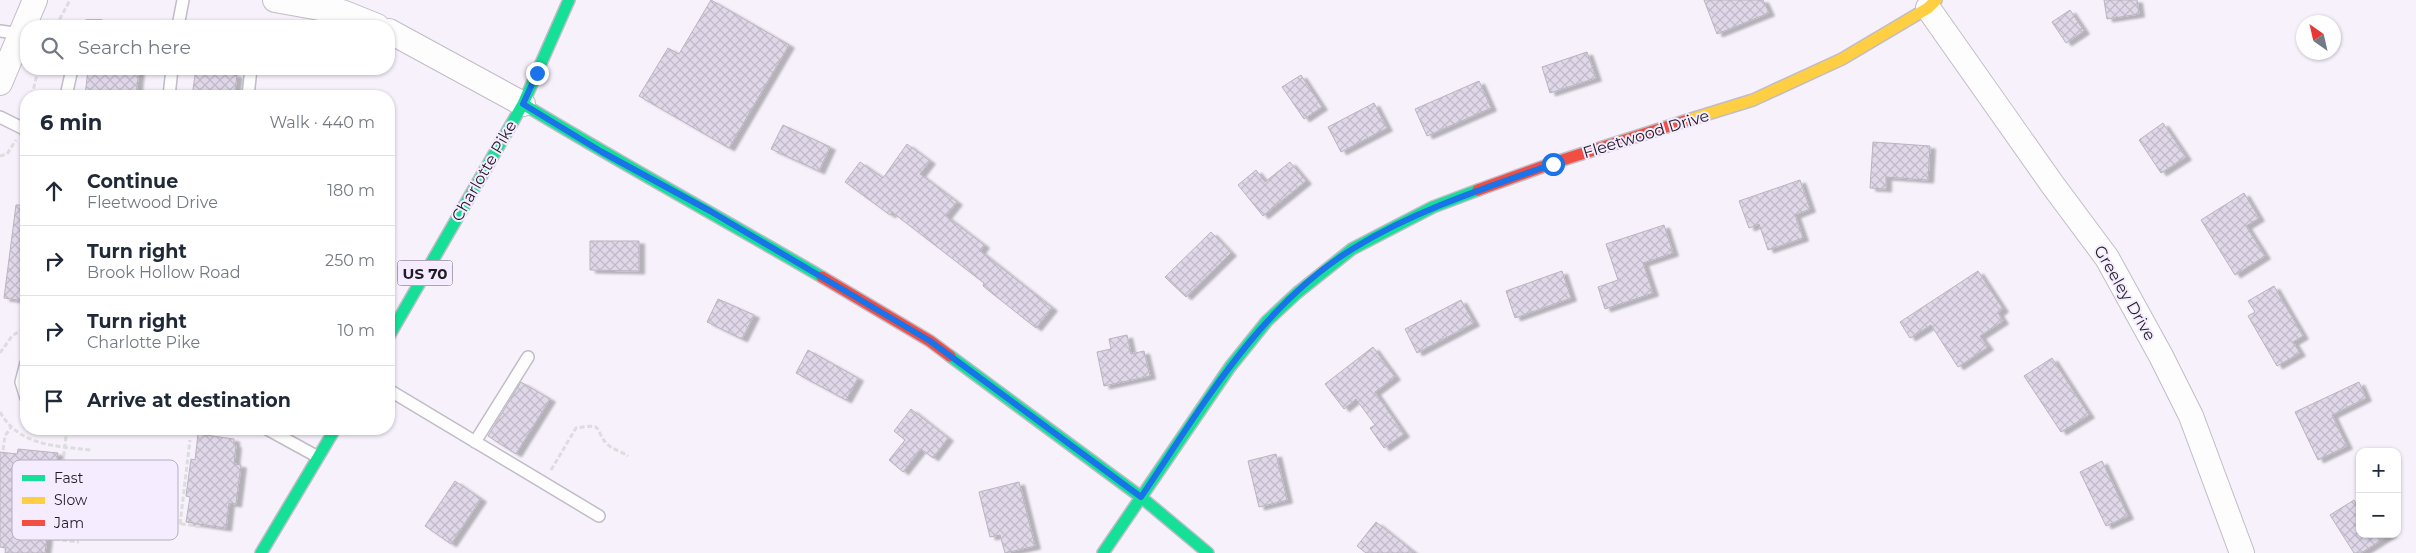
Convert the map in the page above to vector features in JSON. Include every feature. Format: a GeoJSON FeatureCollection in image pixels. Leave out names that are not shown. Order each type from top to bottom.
{"type":"FeatureCollection","features":[{"type":"Feature","properties":{"kind":"street"},"geometry":{"type":"LineString","coordinates":[[0,83],[10,32],[35,0]]}},
{"type":"Feature","properties":{"kind":"street"},"geometry":{"type":"LineString","coordinates":[[275,0],[342,12],[362,20]]}},
{"type":"Feature","properties":{"kind":"street","name":"Charlotte Pike"},"geometry":{"type":"LineString","coordinates":[[395,326],[523,104],[569,0]]}},
{"type":"Feature","properties":{"kind":"street","name":"Fleetwood Drive"},"geometry":{"type":"LineString","coordinates":[[1103,553],[1230,367],[1267,321],[1296,292],[1352,249],[1433,208],[1553,164],[1753,100],[1842,59],[1932,4]]}},
{"type":"Feature","properties":{"kind":"street","name":"Greeley Drive"},"geometry":{"type":"LineString","coordinates":[[1932,4],[2052,184],[2107,258],[2161,356],[2191,416],[2242,553]]}},
{"type":"Feature","properties":{"kind":"street"},"geometry":{"type":"LineString","coordinates":[[395,34],[523,104],[602,152],[710,211],[930,341],[1141,497],[1208,553]]}},
{"type":"Feature","properties":{"kind":"street"},"geometry":{"type":"LineString","coordinates":[[261,553],[319,457],[329,435]]}},
{"type":"Feature","properties":{"kind":"lane"},"geometry":{"type":"LineString","coordinates":[[179,20],[182,0]]}},
{"type":"Feature","properties":{"kind":"lane"},"geometry":{"type":"LineString","coordinates":[[67,90],[71,75]]}},
{"type":"Feature","properties":{"kind":"lane"},"geometry":{"type":"LineString","coordinates":[[170,90],[171,75]]}},
{"type":"Feature","properties":{"kind":"lane"},"geometry":{"type":"LineString","coordinates":[[249,90],[250,75]]}},
{"type":"Feature","properties":{"kind":"lane"},"geometry":{"type":"LineString","coordinates":[[0,117],[20,127]]}},
{"type":"Feature","properties":{"kind":"lane"},"geometry":{"type":"LineString","coordinates":[[475,442],[528,357]]}},
{"type":"Feature","properties":{"kind":"lane"},"geometry":{"type":"LineString","coordinates":[[395,394],[599,516]]}},
{"type":"Feature","properties":{"kind":"lane"},"geometry":{"type":"LineString","coordinates":[[278,435],[319,457]]}},
{"type":"Feature","properties":{"kind":"path"},"geometry":{"type":"LineString","coordinates":[[59,20],[70,0]]}},
{"type":"Feature","properties":{"kind":"path"},"geometry":{"type":"LineString","coordinates":[[33,90],[37,75]]}},
{"type":"Feature","properties":{"kind":"path"},"geometry":{"type":"LineString","coordinates":[[0,353],[12,336],[20,331]]}},
{"type":"Feature","properties":{"kind":"path"},"geometry":{"type":"LineString","coordinates":[[0,412],[11,427],[20,433]]}},
{"type":"Feature","properties":{"kind":"path"},"geometry":{"type":"LineString","coordinates":[[550,470],[576,428],[592,426],[600,429],[607,443],[628,456]]}},
{"type":"Feature","properties":{"kind":"path"},"geometry":{"type":"LineString","coordinates":[[3,450],[5,436],[11,427]]}},
{"type":"Feature","properties":{"kind":"path"},"geometry":{"type":"LineString","coordinates":[[23,435],[30,440],[91,450]]}},
{"type":"Feature","properties":{"kind":"path"},"geometry":{"type":"LineString","coordinates":[[62,460],[66,435]]}},
{"type":"Feature","properties":{"kind":"path"},"geometry":{"type":"LineString","coordinates":[[190,440],[180,524],[202,527]]}},
{"type":"Feature","properties":{"kind":"path"},"geometry":{"type":"LineString","coordinates":[[53,540],[79,542]]}},
{"type":"Feature","properties":{"kind":"building"},"geometry":{"type":"Polygon","coordinates":[[[711,0],[789,45],[729,148],[639,96],[668,48],[679,54],[711,0]]]}},
{"type":"Feature","properties":{"kind":"building"},"geometry":{"type":"Polygon","coordinates":[[[1704,0],[1763,0],[1769,13],[1717,34],[1704,0]]]}},
{"type":"Feature","properties":{"kind":"building"},"geometry":{"type":"Polygon","coordinates":[[[2104,0],[2137,0],[2139,14],[2107,19],[2104,0]]]}},
{"type":"Feature","properties":{"kind":"building"},"geometry":{"type":"Polygon","coordinates":[[[2070,10],[2084,31],[2066,43],[2052,22],[2070,10]]]}},
{"type":"Feature","properties":{"kind":"building"},"geometry":{"type":"Polygon","coordinates":[[[1587,52],[1596,78],[1550,93],[1542,67],[1587,52]]]}},
{"type":"Feature","properties":{"kind":"building"},"geometry":{"type":"Polygon","coordinates":[[[87,75],[138,75],[137,90],[86,90],[87,75]]]}},
{"type":"Feature","properties":{"kind":"building"},"geometry":{"type":"Polygon","coordinates":[[[195,75],[237,75],[235,90],[193,90],[195,75]]]}},
{"type":"Feature","properties":{"kind":"building"},"geometry":{"type":"Polygon","coordinates":[[[1301,75],[1322,107],[1304,119],[1282,87],[1301,75]]]}},
{"type":"Feature","properties":{"kind":"building"},"geometry":{"type":"Polygon","coordinates":[[[1479,81],[1491,108],[1427,136],[1415,109],[1479,81]]]}},
{"type":"Feature","properties":{"kind":"building"},"geometry":{"type":"Polygon","coordinates":[[[1374,103],[1387,128],[1341,152],[1328,127],[1374,103]]]}},
{"type":"Feature","properties":{"kind":"building"},"geometry":{"type":"Polygon","coordinates":[[[2163,123],[2186,157],[2161,173],[2139,140],[2163,123]]]}},
{"type":"Feature","properties":{"kind":"building"},"geometry":{"type":"Polygon","coordinates":[[[783,125],[830,147],[819,171],[771,149],[783,125]]]}},
{"type":"Feature","properties":{"kind":"building"},"geometry":{"type":"Polygon","coordinates":[[[1873,142],[1930,146],[1928,180],[1886,177],[1886,189],[1870,188],[1873,142]]]}},
{"type":"Feature","properties":{"kind":"building"},"geometry":{"type":"Polygon","coordinates":[[[907,144],[930,161],[920,174],[957,202],[946,216],[984,245],[980,251],[1052,308],[1036,328],[983,286],[984,283],[892,212],[890,215],[845,182],[860,162],[883,178],[907,144]]]}},
{"type":"Feature","properties":{"kind":"building"},"geometry":{"type":"Polygon","coordinates":[[[1290,162],[1306,181],[1263,216],[1238,185],[1256,170],[1265,182],[1290,162]]]}},
{"type":"Feature","properties":{"kind":"building"},"geometry":{"type":"Polygon","coordinates":[[[1800,180],[1810,209],[1795,215],[1803,238],[1768,250],[1759,224],[1749,228],[1739,201],[1800,180]]]}},
{"type":"Feature","properties":{"kind":"building"},"geometry":{"type":"Polygon","coordinates":[[[2244,193],[2259,218],[2246,226],[2265,256],[2235,275],[2201,220],[2244,193]]]}},
{"type":"Feature","properties":{"kind":"building"},"geometry":{"type":"Polygon","coordinates":[[[16,205],[20,205],[20,300],[4,298],[16,205]]]}},
{"type":"Feature","properties":{"kind":"building"},"geometry":{"type":"Polygon","coordinates":[[[1664,225],[1673,253],[1643,263],[1653,293],[1605,309],[1598,287],[1618,280],[1606,244],[1664,225]]]}},
{"type":"Feature","properties":{"kind":"building"},"geometry":{"type":"Polygon","coordinates":[[[1211,232],[1231,253],[1186,297],[1165,277],[1211,232]]]}},
{"type":"Feature","properties":{"kind":"building"},"geometry":{"type":"Polygon","coordinates":[[[590,241],[639,241],[639,271],[590,270],[590,241]]]}},
{"type":"Feature","properties":{"kind":"building"},"geometry":{"type":"Polygon","coordinates":[[[1562,271],[1571,298],[1515,318],[1506,291],[1562,271]]]}},
{"type":"Feature","properties":{"kind":"building"},"geometry":{"type":"Polygon","coordinates":[[[1978,271],[2003,309],[1998,313],[2003,321],[1980,336],[1988,347],[1958,367],[1931,325],[1910,338],[1900,322],[1978,271]]]}},
{"type":"Feature","properties":{"kind":"building"},"geometry":{"type":"Polygon","coordinates":[[[2274,286],[2303,336],[2293,342],[2300,353],[2277,366],[2248,316],[2255,312],[2248,301],[2274,286]]]}},
{"type":"Feature","properties":{"kind":"building"},"geometry":{"type":"Polygon","coordinates":[[[718,299],[754,315],[742,339],[707,322],[718,299]]]}},
{"type":"Feature","properties":{"kind":"building"},"geometry":{"type":"Polygon","coordinates":[[[1461,300],[1474,323],[1417,353],[1405,329],[1461,300]]]}},
{"type":"Feature","properties":{"kind":"building"},"geometry":{"type":"Polygon","coordinates":[[[1127,335],[1131,354],[1144,351],[1150,376],[1104,386],[1097,352],[1111,349],[1109,339],[1127,335]]]}},
{"type":"Feature","properties":{"kind":"building"},"geometry":{"type":"Polygon","coordinates":[[[1373,347],[1395,377],[1375,392],[1404,434],[1384,448],[1370,428],[1375,425],[1356,399],[1344,409],[1325,384],[1373,347]]]}},
{"type":"Feature","properties":{"kind":"building"},"geometry":{"type":"Polygon","coordinates":[[[808,350],[858,378],[846,400],[796,373],[808,350]]]}},
{"type":"Feature","properties":{"kind":"building"},"geometry":{"type":"Polygon","coordinates":[[[2052,358],[2089,415],[2061,432],[2024,376],[2052,358]]]}},
{"type":"Feature","properties":{"kind":"building"},"geometry":{"type":"Polygon","coordinates":[[[521,382],[550,399],[516,454],[488,436],[521,382]]]}},
{"type":"Feature","properties":{"kind":"building"},"geometry":{"type":"Polygon","coordinates":[[[2359,382],[2366,398],[2332,415],[2347,446],[2318,460],[2295,412],[2359,382]]]}},
{"type":"Feature","properties":{"kind":"building"},"geometry":{"type":"Polygon","coordinates":[[[911,409],[948,438],[933,458],[921,449],[903,472],[889,460],[905,440],[894,431],[911,409]]]}},
{"type":"Feature","properties":{"kind":"building"},"geometry":{"type":"Polygon","coordinates":[[[198,435],[234,439],[234,444],[236,445],[234,464],[241,465],[236,504],[229,503],[226,528],[186,522],[190,497],[186,496],[191,459],[195,460],[198,435]]]}},
{"type":"Feature","properties":{"kind":"building"},"geometry":{"type":"Polygon","coordinates":[[[18,449],[58,453],[57,460],[12,460],[12,540],[47,540],[45,553],[5,553],[6,548],[0,547],[0,452],[17,454],[18,449]]]}},
{"type":"Feature","properties":{"kind":"building"},"geometry":{"type":"Polygon","coordinates":[[[1276,454],[1287,500],[1259,507],[1248,461],[1276,454]]]}},
{"type":"Feature","properties":{"kind":"building"},"geometry":{"type":"Polygon","coordinates":[[[2102,461],[2128,516],[2106,526],[2080,472],[2102,461]]]}},
{"type":"Feature","properties":{"kind":"building"},"geometry":{"type":"Polygon","coordinates":[[[455,481],[481,499],[451,544],[425,526],[455,481]]]}},
{"type":"Feature","properties":{"kind":"building"},"geometry":{"type":"Polygon","coordinates":[[[1019,482],[1035,546],[1005,553],[1000,535],[990,537],[979,492],[1019,482]]]}},
{"type":"Feature","properties":{"kind":"building"},"geometry":{"type":"Polygon","coordinates":[[[2354,500],[2356,503],[2356,538],[2385,538],[2361,553],[2354,553],[2330,515],[2354,500]]]}},
{"type":"Feature","properties":{"kind":"building"},"geometry":{"type":"Polygon","coordinates":[[[1376,522],[1415,553],[1366,553],[1357,546],[1376,522]]]}},
{"type":"Feature","properties":{"kind":"traffic: fast"},"geometry":{"type":"LineString","coordinates":[[395,326],[523,104],[569,0]]}},
{"type":"Feature","properties":{"kind":"traffic: fast"},"geometry":{"type":"LineString","coordinates":[[523,104],[822,277]]}},
{"type":"Feature","properties":{"kind":"traffic: fast"},"geometry":{"type":"LineString","coordinates":[[1103,553],[1230,367],[1267,321],[1297,293],[1352,249],[1433,207],[1478,190]]}},
{"type":"Feature","properties":{"kind":"traffic: fast"},"geometry":{"type":"LineString","coordinates":[[950,356],[1141,497],[1208,553]]}},
{"type":"Feature","properties":{"kind":"traffic: fast"},"geometry":{"type":"LineString","coordinates":[[261,553],[331,435]]}},
{"type":"Feature","properties":{"kind":"traffic: slow"},"geometry":{"type":"LineString","coordinates":[[1688,120],[1753,100],[1842,59],[1928,8],[1936,0]]}},
{"type":"Feature","properties":{"kind":"traffic: jam"},"geometry":{"type":"LineString","coordinates":[[1478,190],[1553,163],[1688,120]]}},
{"type":"Feature","properties":{"kind":"traffic: jam"},"geometry":{"type":"LineString","coordinates":[[822,277],[930,341],[950,356]]}},
{"type":"Feature","properties":{"kind":"route"},"geometry":{"type":"LineString","coordinates":[[537,73],[523,104],[602,152],[710,211],[930,341],[1141,497],[1230,367],[1267,321],[1296,292],[1352,249],[1392,227],[1433,208],[1553,164]]}}]}
